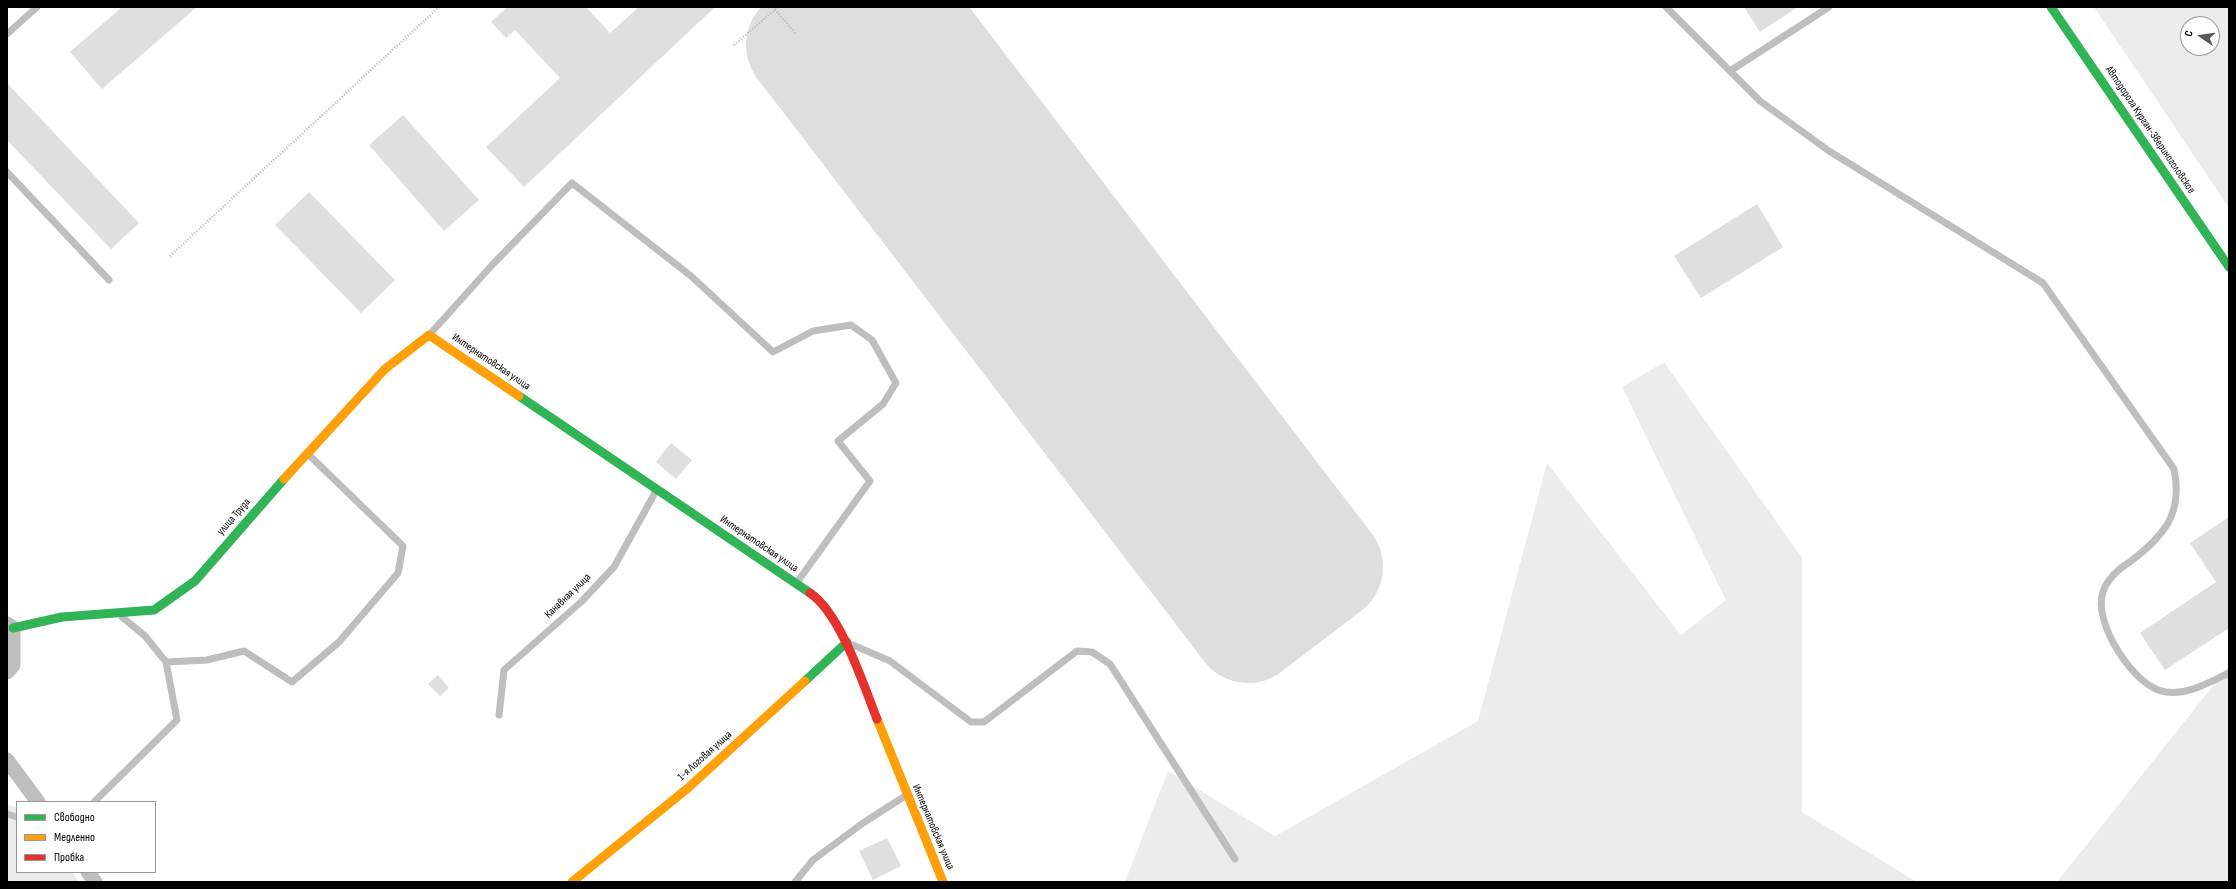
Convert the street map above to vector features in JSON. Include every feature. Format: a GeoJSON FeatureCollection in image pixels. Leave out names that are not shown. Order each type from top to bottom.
{"type":"FeatureCollection","features":[{"type":"Feature","properties":{"kind":"street","name":"Автодорога Курган-Звериноголовское"},"geometry":{"type":"LineString","coordinates":[[2051,7],[2229,267]]}},
{"type":"Feature","properties":{"kind":"street","name":"улица Труда"},"geometry":{"type":"LineString","coordinates":[[10,626],[62,617],[154,610],[195,581],[308,453],[385,369],[430,335]]}},
{"type":"Feature","properties":{"kind":"street","name":"Интернатовская улица"},"geometry":{"type":"LineString","coordinates":[[430,335],[818,598],[847,642],[943,882]]}},
{"type":"Feature","properties":{"kind":"street"},"geometry":{"type":"LineString","coordinates":[[7,672],[14,665],[10,626]]}},
{"type":"Feature","properties":{"kind":"street","name":"1-я Логовая улица"},"geometry":{"type":"LineString","coordinates":[[572,882],[688,788],[847,642]]}},
{"type":"Feature","properties":{"kind":"street"},"geometry":{"type":"LineString","coordinates":[[7,760],[37,801]]}},
{"type":"Feature","properties":{"kind":"street"},"geometry":{"type":"LineString","coordinates":[[89,873],[95,882]]}},
{"type":"Feature","properties":{"kind":"lane"},"geometry":{"type":"LineString","coordinates":[[7,34],[37,7]]}},
{"type":"Feature","properties":{"kind":"lane"},"geometry":{"type":"LineString","coordinates":[[1666,7],[1760,101],[1829,151],[2043,283],[2174,469],[2178,488],[2173,515],[2152,544],[2117,571],[2102,592],[2102,612],[2111,643],[2143,682],[2164,692],[2186,692],[2229,673]]}},
{"type":"Feature","properties":{"kind":"lane"},"geometry":{"type":"LineString","coordinates":[[1730,71],[1829,7]]}},
{"type":"Feature","properties":{"kind":"lane"},"geometry":{"type":"LineString","coordinates":[[7,172],[109,280]]}},
{"type":"Feature","properties":{"kind":"lane"},"geometry":{"type":"LineString","coordinates":[[430,335],[493,264],[572,183],[691,276],[773,352],[813,331],[851,325],[872,340],[896,383],[883,404],[838,441],[870,481],[797,583]]}},
{"type":"Feature","properties":{"kind":"lane"},"geometry":{"type":"LineString","coordinates":[[166,662],[206,660],[244,651],[292,682],[339,642],[398,573],[403,546],[308,453]]}},
{"type":"Feature","properties":{"kind":"lane","name":"Канавная улица"},"geometry":{"type":"LineString","coordinates":[[499,715],[504,670],[581,602],[614,567],[658,489]]}},
{"type":"Feature","properties":{"kind":"lane"},"geometry":{"type":"LineString","coordinates":[[95,801],[177,720],[166,662],[145,636],[117,613]]}},
{"type":"Feature","properties":{"kind":"lane"},"geometry":{"type":"LineString","coordinates":[[847,642],[890,661],[971,722],[984,722],[1077,651],[1092,652],[1110,664],[1235,859]]}},
{"type":"Feature","properties":{"kind":"lane"},"geometry":{"type":"LineString","coordinates":[[795,882],[813,860],[863,823],[907,795]]}},
{"type":"Feature","properties":{"kind":"path"},"geometry":{"type":"LineString","coordinates":[[170,256],[439,7]]}},
{"type":"Feature","properties":{"kind":"path"},"geometry":{"type":"LineString","coordinates":[[734,45],[775,8],[796,33]]}},
{"type":"Feature","properties":{"kind":"shaded area"},"geometry":{"type":"Polygon","coordinates":[[[2094,7],[2229,7],[2229,208],[2094,7]]]}},
{"type":"Feature","properties":{"kind":"shaded area"},"geometry":{"type":"Polygon","coordinates":[[[1664,362],[1802,558],[1802,812],[1917,882],[1125,882],[1168,771],[1275,836],[1478,721],[1547,463],[1681,635],[1726,600],[1622,387],[1664,362]]]}},
{"type":"Feature","properties":{"kind":"shaded area"},"geometry":{"type":"Polygon","coordinates":[[[2227,668],[2229,669],[2229,882],[2057,882],[2227,668]]]}},
{"type":"Feature","properties":{"kind":"shaded area"},"geometry":{"type":"Polygon","coordinates":[[[7,804],[16,808],[16,873],[73,873],[79,882],[7,882],[7,804]]]}},
{"type":"Feature","properties":{"kind":"building"},"geometry":{"type":"Polygon","coordinates":[[[122,7],[197,7],[102,89],[70,52],[122,7]]]}},
{"type":"Feature","properties":{"kind":"building"},"geometry":{"type":"Polygon","coordinates":[[[507,7],[586,7],[610,33],[639,7],[715,7],[524,187],[486,147],[560,78],[515,30],[506,38],[491,22],[507,7]]]}},
{"type":"Feature","properties":{"kind":"building"},"geometry":{"type":"Polygon","coordinates":[[[1744,7],[1798,7],[1760,32],[1744,7]]]}},
{"type":"Feature","properties":{"kind":"building"},"geometry":{"type":"Polygon","coordinates":[[[7,83],[139,223],[111,249],[7,140],[7,83]]]}},
{"type":"Feature","properties":{"kind":"building"},"geometry":{"type":"Polygon","coordinates":[[[403,115],[479,200],[444,231],[369,145],[403,115]]]}},
{"type":"Feature","properties":{"kind":"building"},"geometry":{"type":"Polygon","coordinates":[[[309,192],[395,280],[361,313],[275,225],[309,192]]]}},
{"type":"Feature","properties":{"kind":"building"},"geometry":{"type":"Polygon","coordinates":[[[1757,204],[1783,247],[1701,298],[1674,256],[1757,204]]]}},
{"type":"Feature","properties":{"kind":"building"},"geometry":{"type":"Polygon","coordinates":[[[671,443],[692,460],[676,479],[656,462],[671,443]]]}},
{"type":"Feature","properties":{"kind":"building"},"geometry":{"type":"Polygon","coordinates":[[[2229,517],[2229,628],[2165,670],[2140,633],[2216,582],[2190,543],[2229,517]]]}},
{"type":"Feature","properties":{"kind":"building"},"geometry":{"type":"Polygon","coordinates":[[[438,675],[449,688],[440,696],[428,684],[438,675]]]}},
{"type":"Feature","properties":{"kind":"building"},"geometry":{"type":"Polygon","coordinates":[[[887,838],[901,866],[873,880],[859,851],[887,838]]]}},
{"type":"Feature","properties":{"kind":"runway"},"geometry":{"type":"LineString","coordinates":[[850,7],[801,45],[1248,628],[1328,567],[900,7]]}},
{"type":"Feature","properties":{"kind":"traffic: fast"},"geometry":{"type":"LineString","coordinates":[[2051,7],[2229,267]]}},
{"type":"Feature","properties":{"kind":"traffic: fast"},"geometry":{"type":"LineString","coordinates":[[519,396],[810,593]]}},
{"type":"Feature","properties":{"kind":"traffic: fast"},"geometry":{"type":"LineString","coordinates":[[13,628],[62,617],[154,610],[195,581],[284,479]]}},
{"type":"Feature","properties":{"kind":"traffic: fast"},"geometry":{"type":"LineString","coordinates":[[805,681],[847,642]]}},
{"type":"Feature","properties":{"kind":"traffic: slow"},"geometry":{"type":"LineString","coordinates":[[284,479],[385,369],[429,335],[519,396]]}},
{"type":"Feature","properties":{"kind":"traffic: slow"},"geometry":{"type":"LineString","coordinates":[[572,882],[688,788],[805,681]]}},
{"type":"Feature","properties":{"kind":"traffic: slow"},"geometry":{"type":"LineString","coordinates":[[877,719],[943,882]]}},
{"type":"Feature","properties":{"kind":"traffic: jam"},"geometry":{"type":"LineString","coordinates":[[810,593],[821,603],[832,617],[841,633],[858,669],[877,719]]}}]}
